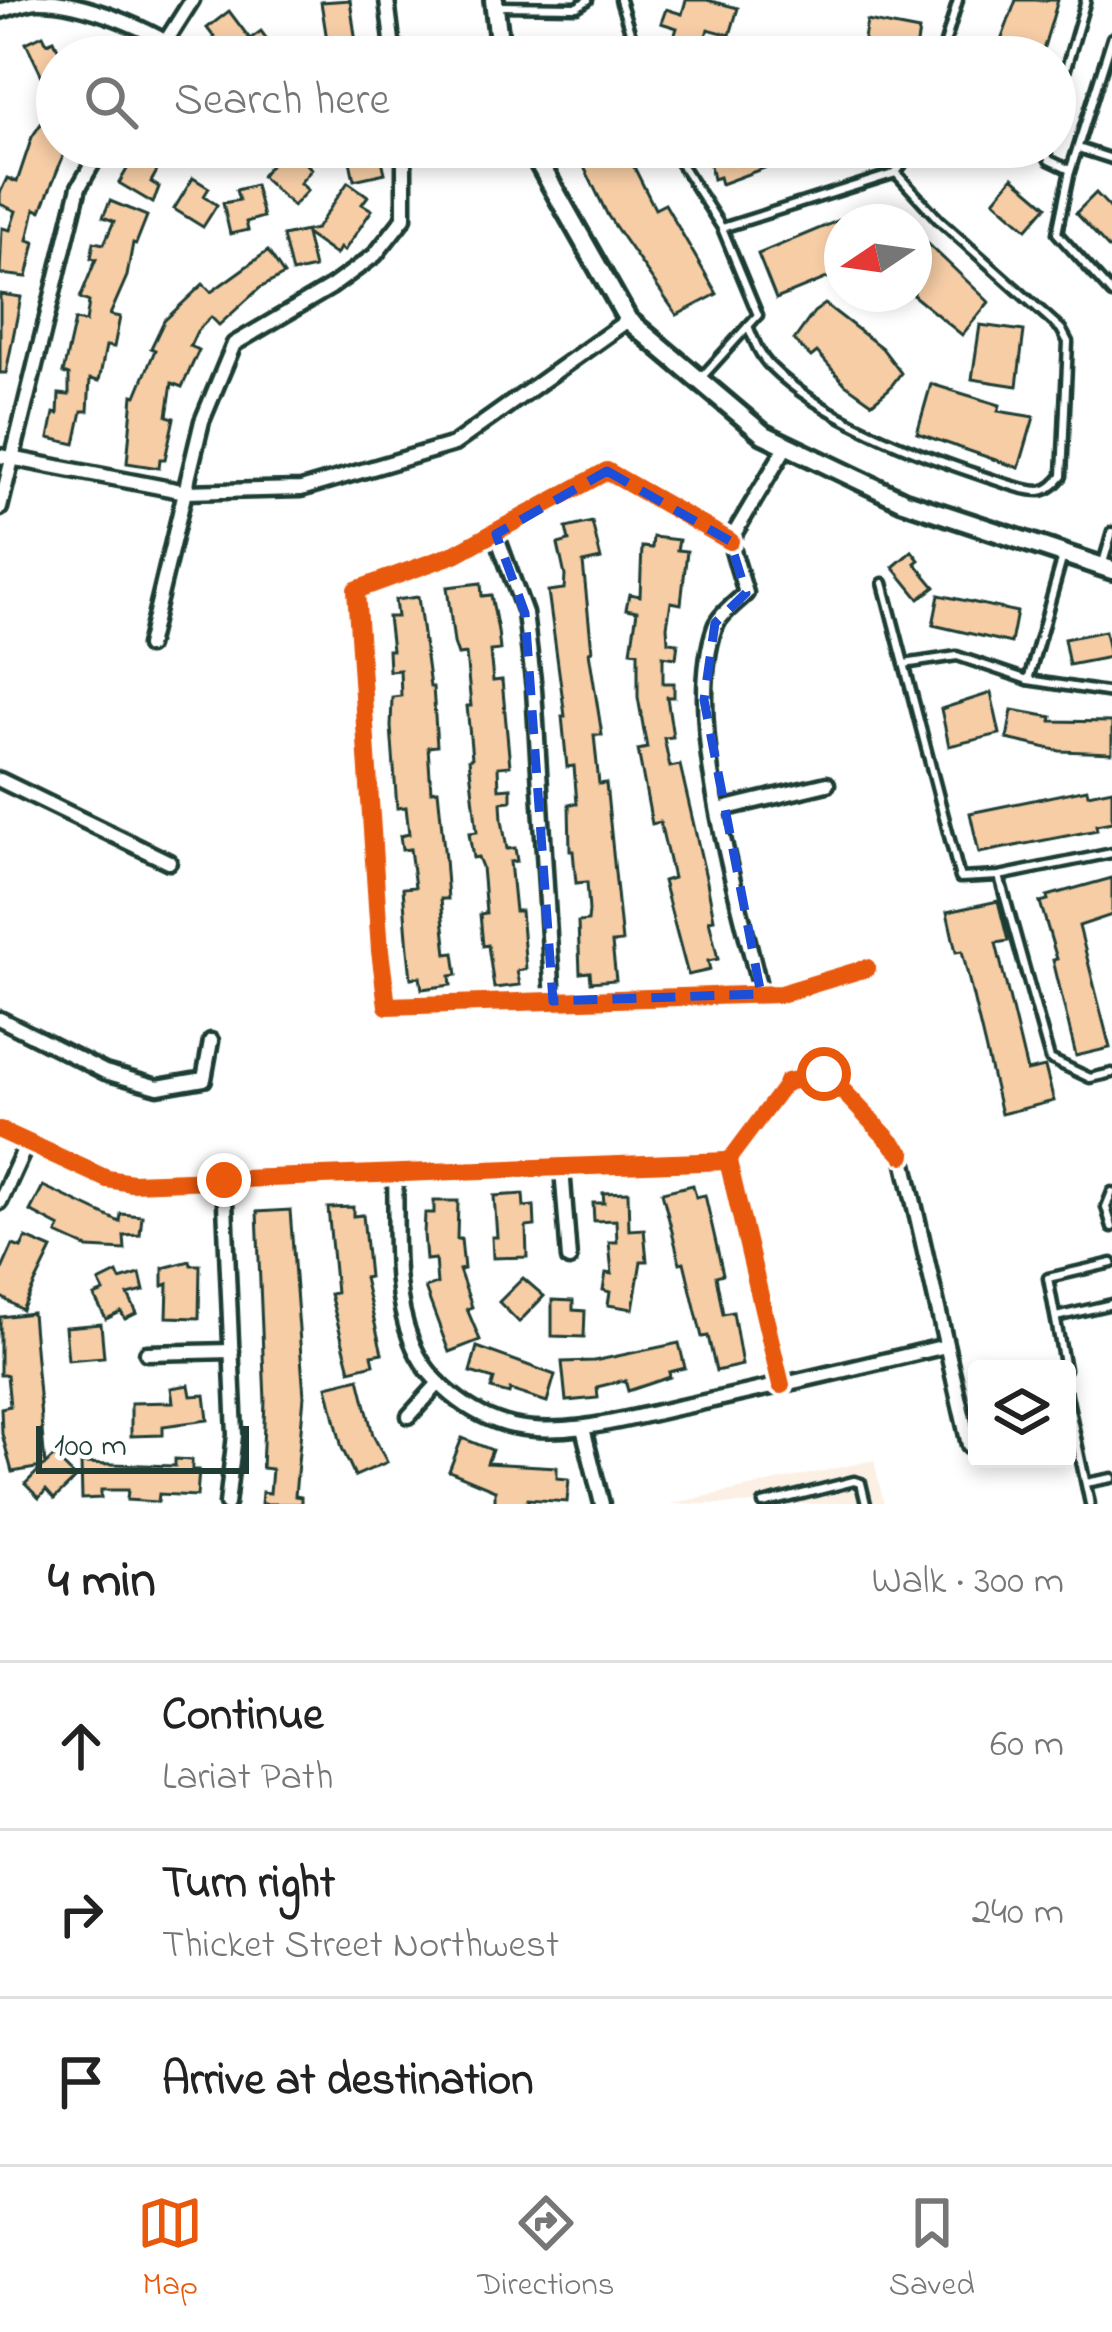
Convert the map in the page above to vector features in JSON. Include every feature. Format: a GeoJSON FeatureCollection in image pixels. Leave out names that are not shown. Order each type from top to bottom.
{"type":"FeatureCollection","features":[{"type":"Feature","properties":{"kind":"street"},"geometry":{"type":"LineString","coordinates":[[168,36],[192,0]]}},
{"type":"Feature","properties":{"kind":"street"},"geometry":{"type":"LineString","coordinates":[[387,0],[391,36]]}},
{"type":"Feature","properties":{"kind":"street"},"geometry":{"type":"LineString","coordinates":[[0,11],[36,1],[74,5],[158,36]]}},
{"type":"Feature","properties":{"kind":"street"},"geometry":{"type":"LineString","coordinates":[[494,3],[498,36]]}},
{"type":"Feature","properties":{"kind":"street"},"geometry":{"type":"LineString","coordinates":[[0,508],[5,457],[79,187],[90,168]]}},
{"type":"Feature","properties":{"kind":"street"},"geometry":{"type":"LineString","coordinates":[[148,646],[202,421],[234,344],[375,255],[404,218],[404,168]]}},
{"type":"Feature","properties":{"kind":"street"},"geometry":{"type":"LineString","coordinates":[[542,168],[628,320],[764,434],[903,501],[1107,568]]}},
{"type":"Feature","properties":{"kind":"street"},"geometry":{"type":"LineString","coordinates":[[5,457],[186,492],[301,488],[454,444],[628,320]]}},
{"type":"Feature","properties":{"kind":"street"},"geometry":{"type":"LineString","coordinates":[[730,541],[787,446]]}},
{"type":"Feature","properties":{"kind":"street"},"geometry":{"type":"LineString","coordinates":[[761,994],[718,810],[704,700],[715,623],[746,593],[730,541],[607,471],[455,554],[356,590],[387,1006],[780,994],[867,968]]}},
{"type":"Feature","properties":{"kind":"street"},"geometry":{"type":"LineString","coordinates":[[496,534],[525,613],[553,1001]]}},
{"type":"Feature","properties":{"kind":"street"},"geometry":{"type":"LineString","coordinates":[[0,780],[169,862]]}},
{"type":"Feature","properties":{"kind":"street"},"geometry":{"type":"LineString","coordinates":[[718,810],[827,784]]}},
{"type":"Feature","properties":{"kind":"street"},"geometry":{"type":"LineString","coordinates":[[0,1019],[105,1072],[158,1088],[204,1079],[211,1041]]}},
{"type":"Feature","properties":{"kind":"street"},"geometry":{"type":"LineString","coordinates":[[0,1130],[107,1179],[132,1183],[728,1161],[781,1385]]}},
{"type":"Feature","properties":{"kind":"street"},"geometry":{"type":"LineString","coordinates":[[0,1202],[27,1143]]}},
{"type":"Feature","properties":{"kind":"street"},"geometry":{"type":"LineString","coordinates":[[903,1155],[968,1441]]}},
{"type":"Feature","properties":{"kind":"street"},"geometry":{"type":"LineString","coordinates":[[562,1168],[569,1259]]}},
{"type":"Feature","properties":{"kind":"street"},"geometry":{"type":"LineString","coordinates":[[395,1175],[401,1306],[411,1342],[439,1383],[485,1416],[516,1427],[583,1427],[946,1346]]}},
{"type":"Feature","properties":{"kind":"street"},"geometry":{"type":"LineString","coordinates":[[224,1180],[235,1435],[227,1504]]}},
{"type":"Feature","properties":{"kind":"street"},"geometry":{"type":"LineString","coordinates":[[147,1353],[232,1351]]}},
{"type":"Feature","properties":{"kind":"street"},"geometry":{"type":"LineString","coordinates":[[410,1416],[439,1383]]}},
{"type":"Feature","properties":{"kind":"street"},"geometry":{"type":"LineString","coordinates":[[583,1427],[602,1504]]}},
{"type":"Feature","properties":{"kind":"lane"},"geometry":{"type":"LineString","coordinates":[[494,3],[577,7],[588,0]]}},
{"type":"Feature","properties":{"kind":"lane"},"geometry":{"type":"LineString","coordinates":[[620,0],[631,36]]}},
{"type":"Feature","properties":{"kind":"lane"},"geometry":{"type":"LineString","coordinates":[[947,36],[958,1],[948,0]]}},
{"type":"Feature","properties":{"kind":"lane"},"geometry":{"type":"LineString","coordinates":[[1075,36],[1086,0]]}},
{"type":"Feature","properties":{"kind":"lane"},"geometry":{"type":"LineString","coordinates":[[1076,154],[1112,38]]}},
{"type":"Feature","properties":{"kind":"lane"},"geometry":{"type":"LineString","coordinates":[[1078,148],[1112,159]]}},
{"type":"Feature","properties":{"kind":"lane"},"geometry":{"type":"LineString","coordinates":[[684,168],[722,227],[758,315],[698,381]]}},
{"type":"Feature","properties":{"kind":"lane"},"geometry":{"type":"LineString","coordinates":[[722,227],[899,168]]}},
{"type":"Feature","properties":{"kind":"lane"},"geometry":{"type":"LineString","coordinates":[[1067,168],[1071,170],[1057,233],[1110,289]]}},
{"type":"Feature","properties":{"kind":"lane"},"geometry":{"type":"LineString","coordinates":[[748,326],[773,369],[859,426],[939,461],[1011,485],[1042,491],[1054,486],[1062,476],[1068,342],[1060,328],[939,220],[896,172]]}},
{"type":"Feature","properties":{"kind":"lane"},"geometry":{"type":"LineString","coordinates":[[1107,568],[1112,532]]}},
{"type":"Feature","properties":{"kind":"lane"},"geometry":{"type":"LineString","coordinates":[[1028,680],[1064,554]]}},
{"type":"Feature","properties":{"kind":"lane"},"geometry":{"type":"LineString","coordinates":[[883,583],[960,878],[999,876],[1112,854]]}},
{"type":"Feature","properties":{"kind":"lane"},"geometry":{"type":"LineString","coordinates":[[904,664],[957,656],[1028,680],[1112,693]]}},
{"type":"Feature","properties":{"kind":"lane"},"geometry":{"type":"LineString","coordinates":[[999,876],[1050,1059],[1090,1078],[1112,1072]]}},
{"type":"Feature","properties":{"kind":"lane"},"geometry":{"type":"LineString","coordinates":[[1112,1192],[1106,1207],[1112,1227]]}},
{"type":"Feature","properties":{"kind":"lane"},"geometry":{"type":"LineString","coordinates":[[1063,1360],[1048,1278],[1112,1263]]}},
{"type":"Feature","properties":{"kind":"lane"},"geometry":{"type":"LineString","coordinates":[[1056,1317],[1112,1304]]}},
{"type":"Feature","properties":{"kind":"lane"},"geometry":{"type":"LineString","coordinates":[[1076,1440],[1090,1504]]}},
{"type":"Feature","properties":{"kind":"lane"},"geometry":{"type":"LineString","coordinates":[[1085,1484],[1112,1478]]}},
{"type":"Feature","properties":{"kind":"lane"},"geometry":{"type":"LineString","coordinates":[[763,1504],[854,1481],[861,1483],[866,1504]]}},
{"type":"Feature","properties":{"kind":"highlighted area"},"geometry":{"type":"Polygon","coordinates":[[[607,471],[730,541],[746,593],[715,623],[704,700],[761,994],[553,1001],[525,613],[496,534],[607,471]]]}},
{"type":"Feature","properties":{"kind":"shaded area"},"geometry":{"type":"Polygon","coordinates":[[[874,1460],[884,1504],[670,1504],[874,1460]]]}},
{"type":"Feature","properties":{"kind":"building"},"geometry":{"type":"Polygon","coordinates":[[[350,0],[355,36],[326,36],[321,2],[350,0]]]}},
{"type":"Feature","properties":{"kind":"building"},"geometry":{"type":"Polygon","coordinates":[[[686,0],[738,8],[730,35],[708,29],[706,36],[674,36],[677,28],[661,23],[666,9],[682,14],[686,0]]]}},
{"type":"Feature","properties":{"kind":"building"},"geometry":{"type":"Polygon","coordinates":[[[1016,0],[1058,0],[1047,36],[1003,36],[1016,0]]]}},
{"type":"Feature","properties":{"kind":"building"},"geometry":{"type":"Polygon","coordinates":[[[229,11],[248,36],[213,36],[207,28],[229,11]]]}},
{"type":"Feature","properties":{"kind":"building"},"geometry":{"type":"Polygon","coordinates":[[[867,21],[919,31],[918,36],[864,36],[867,21]]]}},
{"type":"Feature","properties":{"kind":"building"},"geometry":{"type":"Polygon","coordinates":[[[36,38],[36,64],[26,43],[36,38]]]}},
{"type":"Feature","properties":{"kind":"building"},"geometry":{"type":"Polygon","coordinates":[[[36,131],[36,168],[58,168],[41,211],[35,209],[28,240],[35,242],[27,277],[0,274],[2,228],[10,230],[16,211],[0,204],[0,193],[7,178],[17,182],[36,131]]]}},
{"type":"Feature","properties":{"kind":"building"},"geometry":{"type":"Polygon","coordinates":[[[128,168],[159,168],[151,182],[159,187],[153,203],[119,183],[128,168]]]}},
{"type":"Feature","properties":{"kind":"building"},"geometry":{"type":"Polygon","coordinates":[[[268,168],[312,169],[300,183],[308,190],[293,206],[261,176],[268,168]]]}},
{"type":"Feature","properties":{"kind":"building"},"geometry":{"type":"Polygon","coordinates":[[[351,168],[384,168],[385,173],[354,180],[351,168]]]}},
{"type":"Feature","properties":{"kind":"building"},"geometry":{"type":"Polygon","coordinates":[[[584,168],[634,168],[655,209],[665,204],[717,294],[677,315],[608,216],[584,168]]]}},
{"type":"Feature","properties":{"kind":"building"},"geometry":{"type":"Polygon","coordinates":[[[711,168],[764,168],[721,184],[719,177],[713,179],[711,168]]]}},
{"type":"Feature","properties":{"kind":"building"},"geometry":{"type":"Polygon","coordinates":[[[1013,177],[1047,206],[1027,229],[994,200],[1013,177]]]}},
{"type":"Feature","properties":{"kind":"building"},"geometry":{"type":"Polygon","coordinates":[[[193,178],[209,188],[204,196],[217,205],[203,227],[174,209],[193,178]]]}},
{"type":"Feature","properties":{"kind":"building"},"geometry":{"type":"Polygon","coordinates":[[[348,182],[368,196],[362,204],[372,210],[344,251],[340,248],[336,255],[306,234],[314,268],[292,273],[283,236],[316,229],[348,182]]]}},
{"type":"Feature","properties":{"kind":"building"},"geometry":{"type":"Polygon","coordinates":[[[255,185],[263,217],[246,222],[248,230],[230,234],[223,203],[239,200],[236,190],[255,185]]]}},
{"type":"Feature","properties":{"kind":"building"},"geometry":{"type":"Polygon","coordinates":[[[1096,193],[1112,210],[1112,252],[1076,213],[1096,193]]]}},
{"type":"Feature","properties":{"kind":"building"},"geometry":{"type":"Polygon","coordinates":[[[110,201],[147,216],[133,243],[127,276],[110,315],[120,317],[114,347],[106,346],[99,381],[90,379],[88,411],[82,411],[75,444],[49,438],[59,394],[69,395],[69,375],[63,373],[75,320],[86,322],[89,302],[80,298],[96,259],[91,258],[94,242],[104,244],[114,221],[103,217],[110,201]]]}},
{"type":"Feature","properties":{"kind":"building"},"geometry":{"type":"Polygon","coordinates":[[[824,226],[824,279],[776,299],[758,254],[824,226]]]}},
{"type":"Feature","properties":{"kind":"building"},"geometry":{"type":"Polygon","coordinates":[[[932,248],[989,302],[962,335],[932,311],[932,248]]]}},
{"type":"Feature","properties":{"kind":"building"},"geometry":{"type":"Polygon","coordinates":[[[268,251],[284,275],[260,288],[219,325],[211,317],[197,331],[190,346],[199,350],[182,387],[172,383],[167,416],[174,418],[165,459],[160,459],[159,468],[127,463],[133,395],[164,321],[203,284],[211,292],[268,251]]]}},
{"type":"Feature","properties":{"kind":"building"},"geometry":{"type":"Polygon","coordinates":[[[0,294],[21,297],[6,373],[0,373],[0,294]]]}},
{"type":"Feature","properties":{"kind":"building"},"geometry":{"type":"Polygon","coordinates":[[[824,305],[824,312],[835,312],[882,348],[901,373],[872,403],[845,384],[817,352],[811,357],[794,340],[824,305]]]}},
{"type":"Feature","properties":{"kind":"building"},"geometry":{"type":"Polygon","coordinates":[[[980,325],[1024,331],[1017,386],[972,379],[980,325]]]}},
{"type":"Feature","properties":{"kind":"building"},"geometry":{"type":"Polygon","coordinates":[[[931,384],[1000,405],[998,411],[1034,417],[1019,468],[917,433],[931,384]]]}},
{"type":"Feature","properties":{"kind":"building"},"geometry":{"type":"Polygon","coordinates":[[[592,522],[601,559],[583,563],[589,652],[602,735],[594,735],[599,784],[606,783],[622,942],[612,943],[616,980],[591,982],[590,972],[580,973],[578,922],[588,921],[587,882],[576,883],[570,851],[569,804],[577,804],[574,766],[567,767],[548,591],[564,589],[558,544],[569,541],[566,528],[592,522]]]}},
{"type":"Feature","properties":{"kind":"building"},"geometry":{"type":"Polygon","coordinates":[[[653,537],[679,540],[677,550],[687,551],[681,604],[671,602],[667,626],[668,642],[678,643],[676,658],[663,656],[663,683],[674,683],[674,697],[667,697],[673,737],[664,738],[670,767],[680,765],[707,882],[718,959],[708,961],[710,970],[688,975],[663,881],[673,878],[660,822],[652,824],[638,750],[647,748],[638,697],[638,652],[631,651],[637,611],[626,609],[629,594],[640,596],[642,547],[652,548],[653,537]]]}},
{"type":"Feature","properties":{"kind":"building"},"geometry":{"type":"Polygon","coordinates":[[[912,551],[919,560],[915,563],[935,587],[919,599],[893,567],[912,551]]]}},
{"type":"Feature","properties":{"kind":"building"},"geometry":{"type":"Polygon","coordinates":[[[481,583],[482,596],[491,595],[498,631],[500,650],[490,651],[493,681],[502,680],[510,766],[498,767],[499,789],[511,788],[511,801],[501,802],[502,820],[507,849],[515,848],[517,861],[510,862],[515,911],[521,911],[526,969],[517,971],[520,985],[494,988],[488,945],[483,946],[482,867],[478,857],[473,858],[469,833],[477,832],[466,654],[458,655],[454,643],[447,587],[481,583]]]}},
{"type":"Feature","properties":{"kind":"building"},"geometry":{"type":"Polygon","coordinates":[[[939,595],[1017,612],[1011,643],[933,625],[939,595]]]}},
{"type":"Feature","properties":{"kind":"building"},"geometry":{"type":"Polygon","coordinates":[[[418,597],[433,687],[437,746],[428,747],[431,791],[438,790],[445,859],[448,899],[441,899],[447,954],[454,953],[457,975],[450,976],[451,985],[422,989],[420,977],[411,978],[408,950],[403,888],[415,887],[410,849],[402,850],[400,836],[409,834],[406,807],[397,808],[391,727],[392,697],[401,696],[400,670],[389,671],[388,650],[392,650],[388,617],[397,617],[395,600],[418,597]]]}},
{"type":"Feature","properties":{"kind":"building"},"geometry":{"type":"Polygon","coordinates":[[[1105,631],[1110,657],[1069,665],[1064,639],[1105,631]]]}},
{"type":"Feature","properties":{"kind":"building"},"geometry":{"type":"Polygon","coordinates":[[[991,693],[1000,734],[949,746],[941,709],[991,693]]]}},
{"type":"Feature","properties":{"kind":"building"},"geometry":{"type":"Polygon","coordinates":[[[1012,710],[1052,717],[1051,721],[1112,722],[1112,753],[1060,751],[1007,739],[1012,710]]]}},
{"type":"Feature","properties":{"kind":"building"},"geometry":{"type":"Polygon","coordinates":[[[1087,789],[1088,794],[1112,789],[1112,822],[1096,825],[1097,830],[979,853],[970,813],[1087,789]]]}},
{"type":"Feature","properties":{"kind":"building"},"geometry":{"type":"Polygon","coordinates":[[[1112,878],[1112,915],[1079,926],[1110,1048],[1076,1056],[1040,902],[1112,878]]]}},
{"type":"Feature","properties":{"kind":"building"},"geometry":{"type":"Polygon","coordinates":[[[998,901],[1008,941],[996,943],[1027,1071],[1045,1067],[1054,1101],[1001,1114],[962,951],[956,952],[947,912],[998,901]]]}},
{"type":"Feature","properties":{"kind":"building"},"geometry":{"type":"Polygon","coordinates":[[[693,1185],[696,1197],[705,1195],[723,1274],[716,1276],[723,1314],[733,1312],[742,1365],[716,1371],[662,1192],[693,1185]]]}},
{"type":"Feature","properties":{"kind":"building"},"geometry":{"type":"Polygon","coordinates":[[[43,1186],[120,1222],[121,1214],[142,1216],[140,1235],[124,1236],[125,1250],[88,1248],[57,1234],[60,1227],[30,1211],[43,1186]]]}},
{"type":"Feature","properties":{"kind":"building"},"geometry":{"type":"Polygon","coordinates":[[[628,1192],[629,1230],[644,1229],[647,1261],[641,1261],[633,1309],[608,1305],[610,1292],[603,1290],[606,1273],[612,1274],[609,1242],[617,1242],[616,1220],[594,1221],[593,1203],[604,1203],[603,1193],[628,1192]]]}},
{"type":"Feature","properties":{"kind":"building"},"geometry":{"type":"Polygon","coordinates":[[[523,1194],[524,1207],[534,1206],[535,1226],[526,1227],[527,1257],[493,1258],[492,1237],[497,1237],[494,1196],[523,1194]]]}},
{"type":"Feature","properties":{"kind":"building"},"geometry":{"type":"Polygon","coordinates":[[[434,1201],[458,1201],[457,1239],[461,1239],[464,1269],[459,1270],[480,1340],[449,1352],[425,1288],[437,1284],[435,1259],[426,1260],[424,1234],[425,1213],[434,1213],[434,1201]]]}},
{"type":"Feature","properties":{"kind":"building"},"geometry":{"type":"Polygon","coordinates":[[[353,1207],[353,1216],[363,1215],[369,1277],[364,1278],[382,1353],[372,1355],[374,1364],[350,1370],[330,1294],[336,1293],[328,1208],[353,1207]]]}},
{"type":"Feature","properties":{"kind":"building"},"geometry":{"type":"Polygon","coordinates":[[[290,1210],[304,1396],[295,1496],[301,1497],[301,1504],[261,1504],[262,1492],[270,1493],[272,1469],[262,1468],[265,1401],[257,1212],[290,1210]]]}},
{"type":"Feature","properties":{"kind":"building"},"geometry":{"type":"Polygon","coordinates":[[[26,1238],[52,1249],[22,1310],[0,1296],[0,1274],[13,1245],[21,1248],[26,1238]]]}},
{"type":"Feature","properties":{"kind":"building"},"geometry":{"type":"Polygon","coordinates":[[[190,1261],[200,1265],[199,1318],[167,1317],[168,1284],[163,1286],[163,1268],[190,1261]]]}},
{"type":"Feature","properties":{"kind":"building"},"geometry":{"type":"Polygon","coordinates":[[[117,1273],[120,1280],[140,1274],[144,1291],[128,1295],[137,1313],[125,1319],[121,1312],[106,1319],[94,1296],[104,1292],[99,1282],[117,1273]]]}},
{"type":"Feature","properties":{"kind":"building"},"geometry":{"type":"Polygon","coordinates":[[[523,1278],[544,1296],[519,1322],[499,1302],[523,1278]]]}},
{"type":"Feature","properties":{"kind":"building"},"geometry":{"type":"Polygon","coordinates":[[[552,1300],[573,1301],[573,1310],[585,1311],[584,1337],[552,1336],[552,1300]]]}},
{"type":"Feature","properties":{"kind":"building"},"geometry":{"type":"Polygon","coordinates":[[[32,1313],[45,1465],[54,1456],[76,1478],[54,1499],[46,1490],[39,1498],[25,1484],[42,1467],[12,1472],[2,1434],[1,1408],[10,1406],[7,1375],[0,1375],[0,1317],[32,1313]]]}},
{"type":"Feature","properties":{"kind":"building"},"geometry":{"type":"Polygon","coordinates":[[[101,1324],[104,1357],[68,1360],[65,1327],[101,1324]]]}},
{"type":"Feature","properties":{"kind":"building"},"geometry":{"type":"Polygon","coordinates":[[[679,1343],[685,1368],[669,1372],[670,1377],[628,1391],[625,1380],[597,1387],[598,1398],[566,1401],[562,1362],[594,1361],[679,1343]]]}},
{"type":"Feature","properties":{"kind":"building"},"geometry":{"type":"Polygon","coordinates":[[[477,1347],[555,1375],[547,1402],[491,1389],[494,1379],[470,1372],[477,1347]]]}},
{"type":"Feature","properties":{"kind":"building"},"geometry":{"type":"Polygon","coordinates":[[[359,1378],[373,1435],[387,1462],[355,1476],[342,1448],[327,1386],[359,1378]]]}},
{"type":"Feature","properties":{"kind":"building"},"geometry":{"type":"Polygon","coordinates":[[[189,1385],[191,1396],[205,1395],[208,1420],[163,1426],[163,1435],[131,1436],[131,1403],[173,1402],[171,1388],[189,1385]]]}},
{"type":"Feature","properties":{"kind":"building"},"geometry":{"type":"Polygon","coordinates":[[[462,1438],[492,1450],[487,1463],[557,1467],[557,1478],[569,1479],[567,1502],[495,1503],[495,1490],[449,1471],[462,1438]]]}},
{"type":"Feature","properties":{"kind":"building"},"geometry":{"type":"Polygon","coordinates":[[[175,1459],[192,1460],[192,1470],[199,1470],[197,1496],[159,1494],[158,1502],[127,1500],[128,1490],[101,1490],[101,1498],[82,1499],[81,1463],[175,1466],[175,1459]]]}},
{"type":"Feature","properties":{"kind":"cycle path"},"geometry":{"type":"LineString","coordinates":[[730,541],[607,471],[455,554],[356,590],[387,1006],[780,994],[867,968]]}},
{"type":"Feature","properties":{"kind":"cycle path"},"geometry":{"type":"LineString","coordinates":[[787,1082],[824,1074],[832,1079],[903,1155]]}},
{"type":"Feature","properties":{"kind":"cycle path"},"geometry":{"type":"LineString","coordinates":[[0,1130],[107,1179],[132,1183],[728,1161]]}},
{"type":"Feature","properties":{"kind":"cycle path"},"geometry":{"type":"LineString","coordinates":[[728,1161],[781,1385]]}},
{"type":"Feature","properties":{"kind":"route"},"geometry":{"type":"LineString","coordinates":[[224,1180],[728,1161],[787,1082],[824,1074]]}}]}
